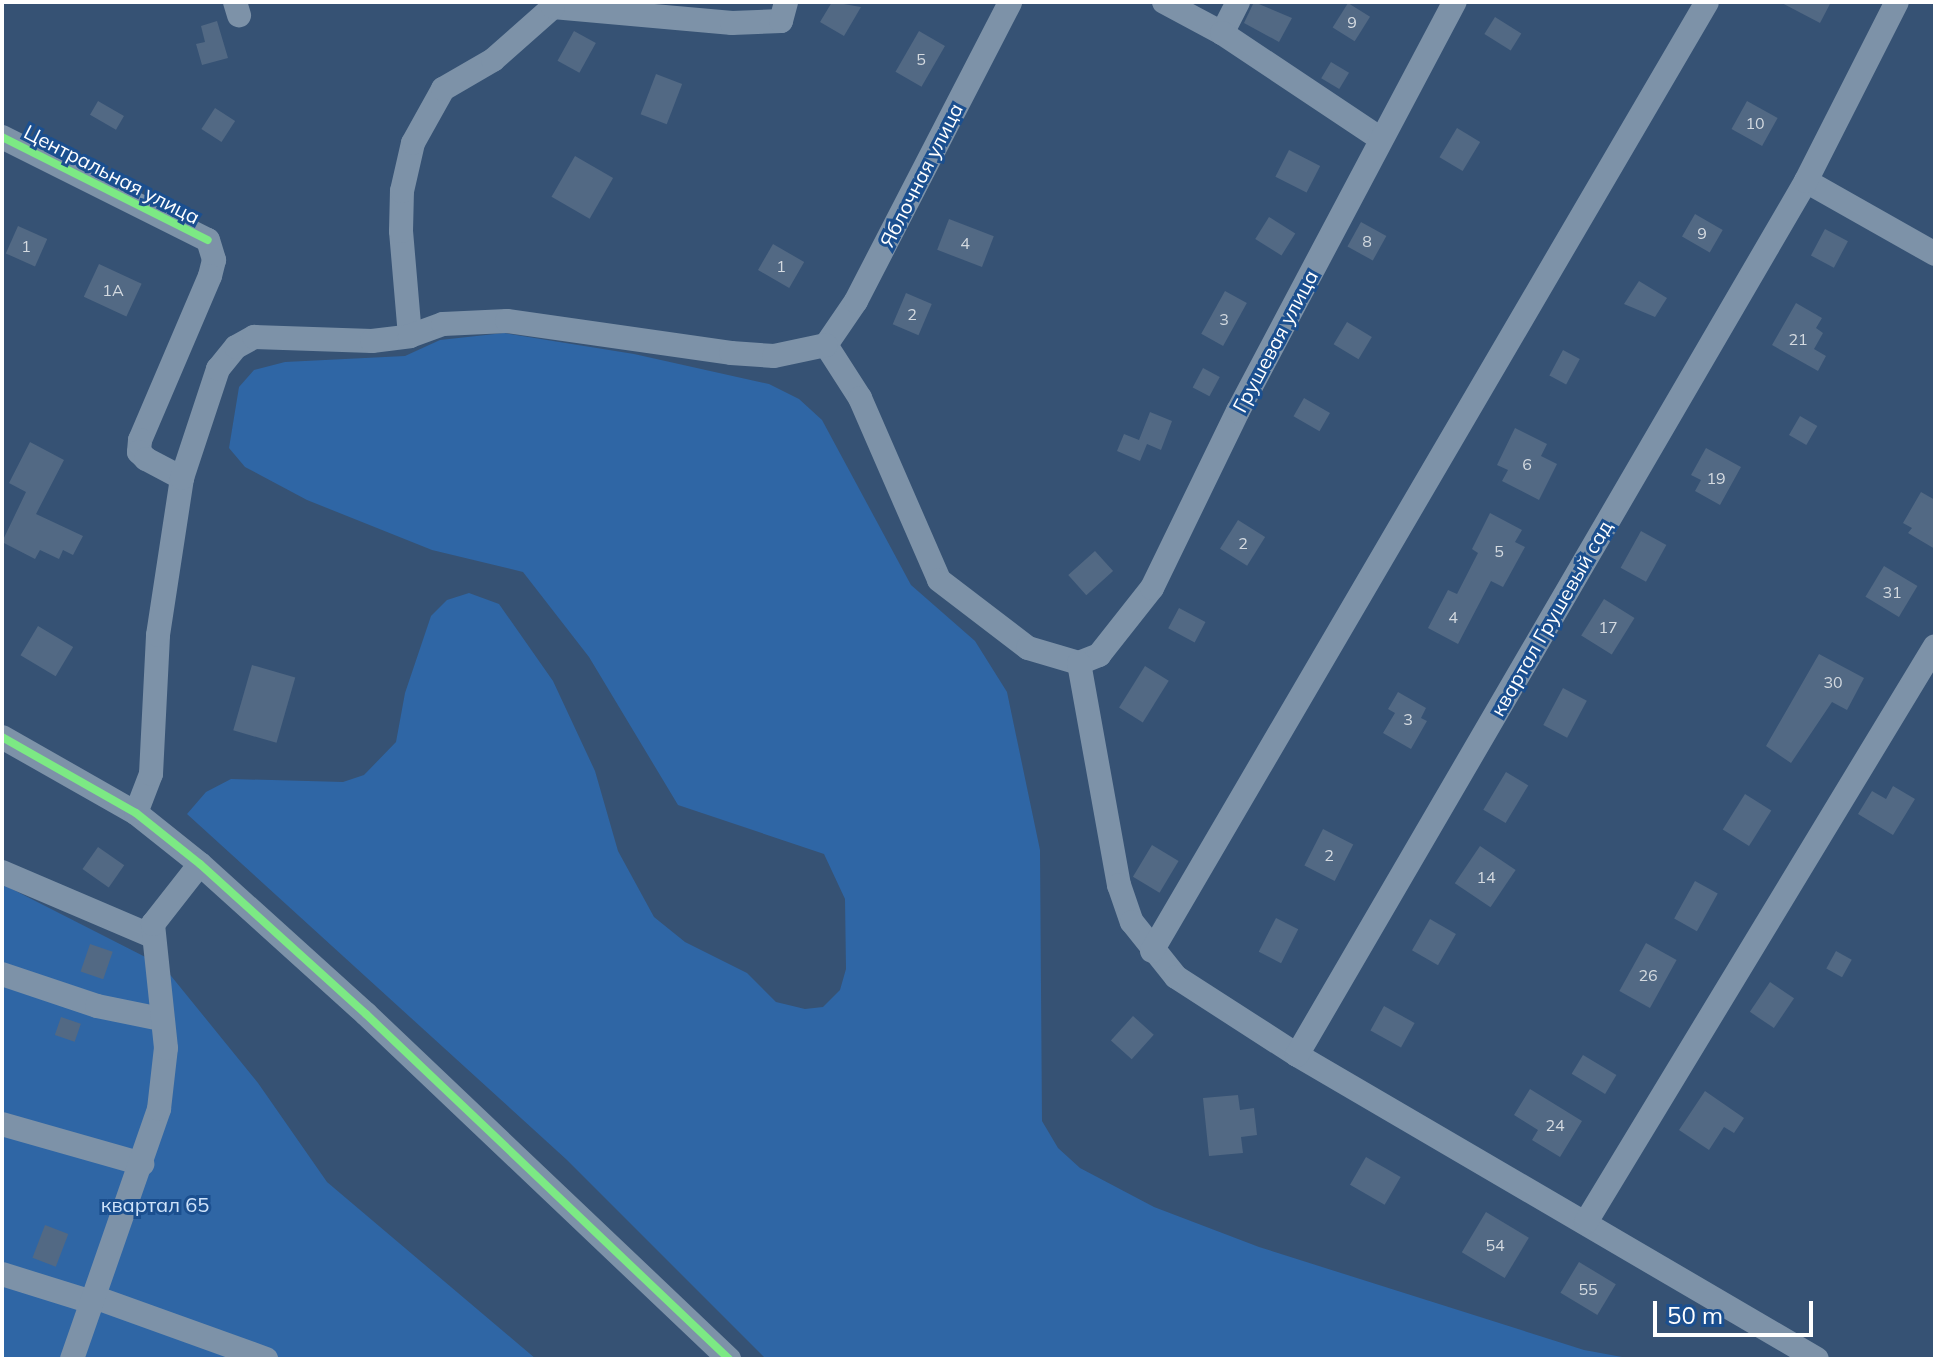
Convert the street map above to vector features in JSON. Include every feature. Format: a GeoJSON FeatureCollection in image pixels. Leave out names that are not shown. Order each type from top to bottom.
{"type":"FeatureCollection","features":[{"type":"Feature","properties":{"kind":"street"},"geometry":{"type":"LineString","coordinates":[[410,336],[401,231],[402,191],[413,143],[443,89],[493,60],[552,4],[732,23],[781,21],[786,2]]}},
{"type":"Feature","properties":{"kind":"street","name":"Яблочная улица"},"geometry":{"type":"LineString","coordinates":[[826,345],[856,301],[1010,2]]}},
{"type":"Feature","properties":{"kind":"street"},"geometry":{"type":"LineString","coordinates":[[1164,2],[1222,33],[1381,139]]}},
{"type":"Feature","properties":{"kind":"street"},"geometry":{"type":"LineString","coordinates":[[1222,33],[1238,2]]}},
{"type":"Feature","properties":{"kind":"street","name":"Грушевая улица"},"geometry":{"type":"LineString","coordinates":[[1079,663],[1099,655],[1152,588],[1238,411],[1455,2]]}},
{"type":"Feature","properties":{"kind":"street"},"geometry":{"type":"LineString","coordinates":[[1152,951],[1707,2]]}},
{"type":"Feature","properties":{"kind":"street","name":"квартал Грушевый сад"},"geometry":{"type":"LineString","coordinates":[[1297,1055],[1806,181],[1897,2]]}},
{"type":"Feature","properties":{"kind":"street","name":"Центральная улица"},"geometry":{"type":"LineString","coordinates":[[2,137],[208,240],[214,260],[210,276],[140,440],[139,452],[146,459],[182,478]]}},
{"type":"Feature","properties":{"kind":"street"},"geometry":{"type":"LineString","coordinates":[[1806,181],[1935,254]]}},
{"type":"Feature","properties":{"kind":"street"},"geometry":{"type":"LineString","coordinates":[[136,813],[151,774],[158,635],[182,478],[218,369],[236,347],[254,337],[281,334],[372,341],[410,336],[443,324],[507,321],[731,353],[774,356],[826,345],[860,398],[939,580],[1028,648],[1079,663],[1113,862],[1132,922],[1152,951],[1176,977],[1297,1055],[1817,1359]]}},
{"type":"Feature","properties":{"kind":"street"},"geometry":{"type":"LineString","coordinates":[[1586,1222],[1935,646]]}},
{"type":"Feature","properties":{"kind":"street"},"geometry":{"type":"LineString","coordinates":[[2,737],[136,813],[200,864],[366,1014],[729,1359]]}},
{"type":"Feature","properties":{"kind":"street"},"geometry":{"type":"LineString","coordinates":[[72,1359],[142,1164],[165,1076],[152,936],[158,913],[200,864]]}},
{"type":"Feature","properties":{"kind":"street"},"geometry":{"type":"LineString","coordinates":[[2,872],[152,936]]}},
{"type":"Feature","properties":{"kind":"street"},"geometry":{"type":"LineString","coordinates":[[2,974],[97,1006],[161,1019]]}},
{"type":"Feature","properties":{"kind":"street"},"geometry":{"type":"LineString","coordinates":[[2,1124],[142,1164]]}},
{"type":"Feature","properties":{"kind":"street"},"geometry":{"type":"LineString","coordinates":[[2,1274],[93,1300],[266,1359]]}},
{"type":"Feature","properties":{"kind":"green space"},"geometry":{"type":"Polygon","coordinates":[[[504,333],[634,354],[769,384],[799,399],[822,420],[911,585],[975,641],[1007,692],[1040,850],[1042,1121],[1058,1148],[1080,1168],[1154,1207],[1259,1247],[1584,1350],[1633,1359],[766,1359],[567,1160],[187,814],[206,792],[231,779],[343,782],[364,775],[396,742],[405,693],[431,616],[447,600],[469,593],[499,604],[553,681],[595,771],[618,851],[654,917],[685,942],[747,973],[776,1002],[805,1009],[823,1007],[840,990],[846,969],[845,899],[824,854],[678,805],[589,657],[523,572],[432,550],[307,500],[245,467],[229,448],[239,387],[254,370],[285,362],[405,356],[440,340],[504,333]]]}},
{"type":"Feature","properties":{"kind":"green space","name":"квартал 65"},"geometry":{"type":"Polygon","coordinates":[[[2,884],[163,966],[258,1083],[327,1182],[536,1359],[2,1359],[2,884]]]}},
{"type":"Feature","properties":{"kind":"building"},"geometry":{"type":"Polygon","coordinates":[[[832,2],[861,7],[844,36],[820,22],[832,2]]]}},
{"type":"Feature","properties":{"kind":"building"},"geometry":{"type":"Polygon","coordinates":[[[1254,2],[1292,18],[1279,42],[1244,23],[1254,2]]]}},
{"type":"Feature","properties":{"kind":"building"},"geometry":{"type":"Polygon","coordinates":[[[1780,2],[1831,2],[1820,23],[1780,2]]]}},
{"type":"Feature","properties":{"kind":"building"},"geometry":{"type":"Polygon","coordinates":[[[1348,3],[1370,17],[1355,41],[1333,28],[1348,3]]]}},
{"type":"Feature","properties":{"kind":"building"},"geometry":{"type":"Polygon","coordinates":[[[1495,17],[1521,33],[1511,50],[1484,34],[1495,17]]]}},
{"type":"Feature","properties":{"kind":"building"},"geometry":{"type":"Polygon","coordinates":[[[217,21],[228,58],[202,65],[196,44],[205,42],[201,26],[217,21]]]}},
{"type":"Feature","properties":{"kind":"building"},"geometry":{"type":"Polygon","coordinates":[[[574,31],[596,43],[579,73],[558,61],[574,31]]]}},
{"type":"Feature","properties":{"kind":"building"},"geometry":{"type":"Polygon","coordinates":[[[919,31],[945,46],[921,87],[896,72],[919,31]]]}},
{"type":"Feature","properties":{"kind":"building"},"geometry":{"type":"Polygon","coordinates":[[[1331,62],[1349,73],[1339,89],[1321,78],[1331,62]]]}},
{"type":"Feature","properties":{"kind":"building"},"geometry":{"type":"Polygon","coordinates":[[[656,74],[682,84],[667,124],[641,114],[656,74]]]}},
{"type":"Feature","properties":{"kind":"building"},"geometry":{"type":"Polygon","coordinates":[[[98,101],[124,116],[116,130],[90,115],[98,101]]]}},
{"type":"Feature","properties":{"kind":"building"},"geometry":{"type":"Polygon","coordinates":[[[1747,101],[1778,118],[1762,146],[1731,129],[1747,101]]]}},
{"type":"Feature","properties":{"kind":"building"},"geometry":{"type":"Polygon","coordinates":[[[215,108],[235,121],[222,142],[201,129],[215,108]]]}},
{"type":"Feature","properties":{"kind":"building"},"geometry":{"type":"Polygon","coordinates":[[[1457,128],[1480,142],[1463,171],[1439,157],[1457,128]]]}},
{"type":"Feature","properties":{"kind":"building"},"geometry":{"type":"Polygon","coordinates":[[[1289,150],[1320,166],[1307,193],[1275,177],[1289,150]]]}},
{"type":"Feature","properties":{"kind":"building"},"geometry":{"type":"Polygon","coordinates":[[[575,156],[613,178],[590,219],[552,197],[575,156]]]}},
{"type":"Feature","properties":{"kind":"building"},"geometry":{"type":"Polygon","coordinates":[[[1695,214],[1723,230],[1710,253],[1682,237],[1695,214]]]}},
{"type":"Feature","properties":{"kind":"building"},"geometry":{"type":"Polygon","coordinates":[[[1269,217],[1295,233],[1282,255],[1255,239],[1269,217]]]}},
{"type":"Feature","properties":{"kind":"building"},"geometry":{"type":"Polygon","coordinates":[[[949,219],[994,236],[982,267],[937,250],[949,219]]]}},
{"type":"Feature","properties":{"kind":"building"},"geometry":{"type":"Polygon","coordinates":[[[1361,222],[1386,236],[1373,261],[1347,246],[1361,222]]]}},
{"type":"Feature","properties":{"kind":"building"},"geometry":{"type":"Polygon","coordinates":[[[18,226],[47,239],[35,266],[6,253],[18,226]]]}},
{"type":"Feature","properties":{"kind":"building"},"geometry":{"type":"Polygon","coordinates":[[[1825,229],[1848,241],[1834,268],[1811,255],[1825,229]]]}},
{"type":"Feature","properties":{"kind":"building"},"geometry":{"type":"Polygon","coordinates":[[[773,244],[804,262],[789,288],[758,270],[773,244]]]}},
{"type":"Feature","properties":{"kind":"building"},"geometry":{"type":"Polygon","coordinates":[[[99,264],[142,284],[126,316],[84,297],[99,264]]]}},
{"type":"Feature","properties":{"kind":"building"},"geometry":{"type":"Polygon","coordinates":[[[1639,281],[1667,298],[1655,317],[1624,304],[1639,281]]]}},
{"type":"Feature","properties":{"kind":"building"},"geometry":{"type":"Polygon","coordinates":[[[1225,291],[1247,303],[1223,346],[1201,334],[1225,291]]]}},
{"type":"Feature","properties":{"kind":"building"},"geometry":{"type":"Polygon","coordinates":[[[906,293],[932,304],[918,335],[893,324],[906,293]]]}},
{"type":"Feature","properties":{"kind":"building"},"geometry":{"type":"Polygon","coordinates":[[[1796,303],[1822,318],[1816,328],[1823,333],[1814,349],[1826,356],[1818,371],[1772,345],[1796,303]]]}},
{"type":"Feature","properties":{"kind":"building"},"geometry":{"type":"Polygon","coordinates":[[[1347,322],[1372,337],[1358,359],[1334,344],[1347,322]]]}},
{"type":"Feature","properties":{"kind":"building"},"geometry":{"type":"Polygon","coordinates":[[[1563,350],[1580,359],[1566,385],[1549,376],[1563,350]]]}},
{"type":"Feature","properties":{"kind":"building"},"geometry":{"type":"Polygon","coordinates":[[[1203,368],[1220,377],[1209,396],[1193,387],[1203,368]]]}},
{"type":"Feature","properties":{"kind":"building"},"geometry":{"type":"Polygon","coordinates":[[[1304,398],[1330,413],[1319,431],[1294,416],[1304,398]]]}},
{"type":"Feature","properties":{"kind":"building"},"geometry":{"type":"Polygon","coordinates":[[[1150,412],[1172,421],[1161,450],[1147,444],[1140,461],[1117,451],[1124,434],[1139,440],[1150,412]]]}},
{"type":"Feature","properties":{"kind":"building"},"geometry":{"type":"Polygon","coordinates":[[[1800,416],[1817,426],[1806,445],[1789,435],[1800,416]]]}},
{"type":"Feature","properties":{"kind":"building"},"geometry":{"type":"Polygon","coordinates":[[[1515,428],[1547,444],[1541,456],[1557,464],[1539,500],[1502,481],[1508,470],[1497,465],[1515,428]]]}},
{"type":"Feature","properties":{"kind":"building"},"geometry":{"type":"Polygon","coordinates":[[[30,442],[64,460],[36,514],[83,536],[73,555],[63,550],[59,559],[40,550],[35,559],[2,542],[26,492],[9,483],[30,442]]]}},
{"type":"Feature","properties":{"kind":"building"},"geometry":{"type":"Polygon","coordinates":[[[1706,448],[1741,467],[1720,505],[1695,491],[1701,480],[1691,475],[1706,448]]]}},
{"type":"Feature","properties":{"kind":"building"},"geometry":{"type":"Polygon","coordinates":[[[1921,492],[1935,500],[1935,549],[1908,533],[1912,528],[1903,523],[1921,492]]]}},
{"type":"Feature","properties":{"kind":"building"},"geometry":{"type":"Polygon","coordinates":[[[1490,513],[1522,530],[1515,542],[1525,547],[1503,587],[1491,581],[1458,644],[1428,628],[1448,590],[1457,594],[1478,553],[1472,549],[1490,513]]]}},
{"type":"Feature","properties":{"kind":"building"},"geometry":{"type":"Polygon","coordinates":[[[1238,520],[1265,537],[1247,566],[1220,549],[1238,520]]]}},
{"type":"Feature","properties":{"kind":"building"},"geometry":{"type":"Polygon","coordinates":[[[1641,531],[1666,545],[1646,582],[1621,568],[1641,531]]]}},
{"type":"Feature","properties":{"kind":"building"},"geometry":{"type":"Polygon","coordinates":[[[1095,551],[1113,571],[1086,595],[1068,575],[1095,551]]]}},
{"type":"Feature","properties":{"kind":"building"},"geometry":{"type":"Polygon","coordinates":[[[1884,566],[1917,586],[1899,617],[1865,597],[1884,566]]]}},
{"type":"Feature","properties":{"kind":"building"},"geometry":{"type":"Polygon","coordinates":[[[1604,599],[1635,618],[1612,655],[1581,635],[1604,599]]]}},
{"type":"Feature","properties":{"kind":"building"},"geometry":{"type":"Polygon","coordinates":[[[1179,608],[1205,622],[1195,642],[1168,628],[1179,608]]]}},
{"type":"Feature","properties":{"kind":"building"},"geometry":{"type":"Polygon","coordinates":[[[38,626],[73,647],[56,676],[20,655],[38,626]]]}},
{"type":"Feature","properties":{"kind":"building"},"geometry":{"type":"Polygon","coordinates":[[[1819,654],[1864,678],[1847,710],[1832,702],[1791,763],[1766,746],[1819,654]]]}},
{"type":"Feature","properties":{"kind":"building"},"geometry":{"type":"Polygon","coordinates":[[[252,665],[295,677],[277,743],[233,730],[252,665]]]}},
{"type":"Feature","properties":{"kind":"building"},"geometry":{"type":"Polygon","coordinates":[[[1145,666],[1169,681],[1143,722],[1119,708],[1145,666]]]}},
{"type":"Feature","properties":{"kind":"building"},"geometry":{"type":"Polygon","coordinates":[[[1563,688],[1587,701],[1567,738],[1543,725],[1563,688]]]}},
{"type":"Feature","properties":{"kind":"building"},"geometry":{"type":"Polygon","coordinates":[[[1398,692],[1426,708],[1421,718],[1427,721],[1411,749],[1383,733],[1395,713],[1388,709],[1398,692]]]}},
{"type":"Feature","properties":{"kind":"building"},"geometry":{"type":"Polygon","coordinates":[[[1506,772],[1528,785],[1506,823],[1483,810],[1506,772]]]}},
{"type":"Feature","properties":{"kind":"building"},"geometry":{"type":"Polygon","coordinates":[[[1893,786],[1915,799],[1893,835],[1858,814],[1872,791],[1886,799],[1893,786]]]}},
{"type":"Feature","properties":{"kind":"building"},"geometry":{"type":"Polygon","coordinates":[[[1745,794],[1771,810],[1749,846],[1723,830],[1745,794]]]}},
{"type":"Feature","properties":{"kind":"building"},"geometry":{"type":"Polygon","coordinates":[[[1323,829],[1353,844],[1335,881],[1304,866],[1323,829]]]}},
{"type":"Feature","properties":{"kind":"building"},"geometry":{"type":"Polygon","coordinates":[[[1152,845],[1179,861],[1160,893],[1133,877],[1152,845]]]}},
{"type":"Feature","properties":{"kind":"building"},"geometry":{"type":"Polygon","coordinates":[[[1480,846],[1516,870],[1490,907],[1455,883],[1480,846]]]}},
{"type":"Feature","properties":{"kind":"building"},"geometry":{"type":"Polygon","coordinates":[[[98,847],[124,865],[109,887],[83,869],[98,847]]]}},
{"type":"Feature","properties":{"kind":"building"},"geometry":{"type":"Polygon","coordinates":[[[1695,881],[1718,894],[1697,931],[1674,919],[1695,881]]]}},
{"type":"Feature","properties":{"kind":"building"},"geometry":{"type":"Polygon","coordinates":[[[1276,918],[1298,929],[1281,963],[1259,952],[1276,918]]]}},
{"type":"Feature","properties":{"kind":"building"},"geometry":{"type":"Polygon","coordinates":[[[1430,919],[1456,934],[1438,965],[1412,950],[1430,919]]]}},
{"type":"Feature","properties":{"kind":"building"},"geometry":{"type":"Polygon","coordinates":[[[1646,943],[1677,960],[1650,1008],[1619,991],[1646,943]]]}},
{"type":"Feature","properties":{"kind":"building"},"geometry":{"type":"Polygon","coordinates":[[[90,944],[113,952],[103,979],[81,971],[90,944]]]}},
{"type":"Feature","properties":{"kind":"building"},"geometry":{"type":"Polygon","coordinates":[[[1836,951],[1852,960],[1842,977],[1826,968],[1836,951]]]}},
{"type":"Feature","properties":{"kind":"building"},"geometry":{"type":"Polygon","coordinates":[[[1770,982],[1794,998],[1774,1028],[1750,1012],[1770,982]]]}},
{"type":"Feature","properties":{"kind":"building"},"geometry":{"type":"Polygon","coordinates":[[[1384,1006],[1415,1023],[1401,1047],[1370,1030],[1384,1006]]]}},
{"type":"Feature","properties":{"kind":"building"},"geometry":{"type":"Polygon","coordinates":[[[1133,1016],[1154,1035],[1132,1059],[1111,1041],[1133,1016]]]}},
{"type":"Feature","properties":{"kind":"building"},"geometry":{"type":"Polygon","coordinates":[[[61,1017],[81,1024],[75,1042],[55,1035],[61,1017]]]}},
{"type":"Feature","properties":{"kind":"building"},"geometry":{"type":"Polygon","coordinates":[[[1583,1055],[1616,1075],[1605,1094],[1572,1074],[1583,1055]]]}},
{"type":"Feature","properties":{"kind":"building"},"geometry":{"type":"Polygon","coordinates":[[[1530,1089],[1582,1121],[1560,1157],[1532,1140],[1538,1130],[1514,1115],[1530,1089]]]}},
{"type":"Feature","properties":{"kind":"building"},"geometry":{"type":"Polygon","coordinates":[[[1705,1091],[1744,1118],[1734,1133],[1724,1127],[1709,1150],[1679,1130],[1705,1091]]]}},
{"type":"Feature","properties":{"kind":"building"},"geometry":{"type":"Polygon","coordinates":[[[1238,1095],[1240,1110],[1254,1108],[1257,1135],[1241,1137],[1243,1153],[1209,1156],[1203,1098],[1238,1095]]]}},
{"type":"Feature","properties":{"kind":"building"},"geometry":{"type":"Polygon","coordinates":[[[1366,1157],[1401,1177],[1385,1205],[1350,1185],[1366,1157]]]}},
{"type":"Feature","properties":{"kind":"building"},"geometry":{"type":"Polygon","coordinates":[[[1486,1212],[1529,1238],[1505,1278],[1462,1252],[1486,1212]]]}},
{"type":"Feature","properties":{"kind":"building"},"geometry":{"type":"Polygon","coordinates":[[[45,1225],[68,1234],[56,1267],[32,1258],[45,1225]]]}},
{"type":"Feature","properties":{"kind":"building"},"geometry":{"type":"Polygon","coordinates":[[[1579,1262],[1616,1284],[1597,1315],[1560,1293],[1579,1262]]]}},
{"type":"Feature","properties":{"kind":"cycle path"},"geometry":{"type":"LineString","coordinates":[[2,137],[208,240]]}},
{"type":"Feature","properties":{"kind":"cycle path"},"geometry":{"type":"LineString","coordinates":[[2,737],[136,813],[200,864],[366,1014],[729,1359]]}}]}
